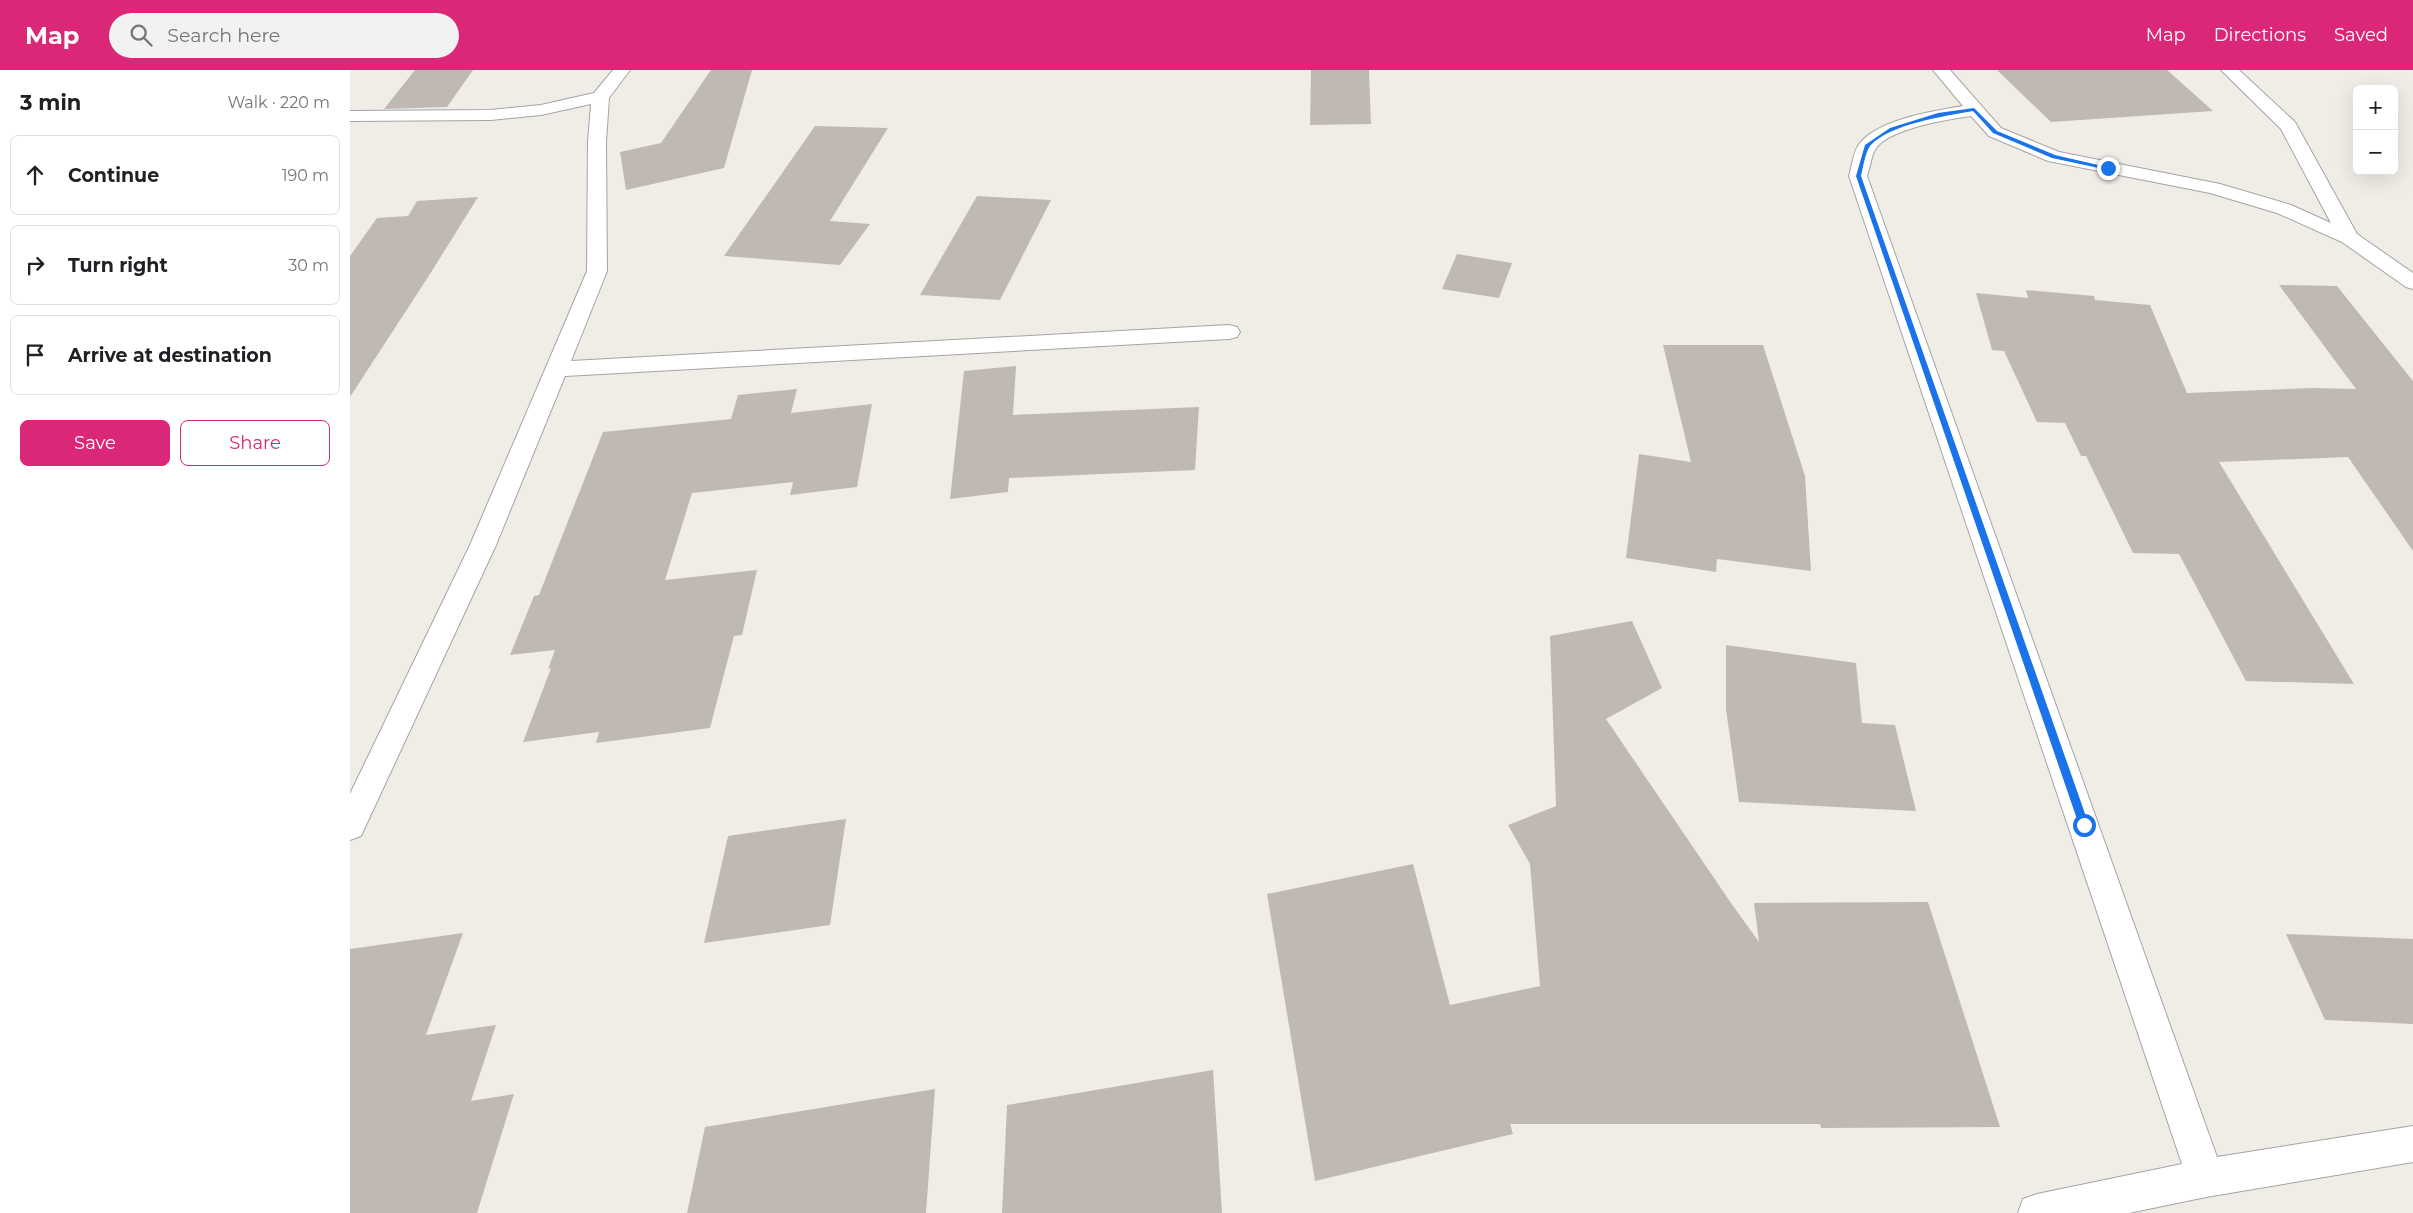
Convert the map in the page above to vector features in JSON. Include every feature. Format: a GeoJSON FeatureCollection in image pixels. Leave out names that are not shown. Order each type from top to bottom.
{"type":"FeatureCollection","features":[{"type":"Feature","properties":{"kind":"street"},"geometry":{"type":"LineString","coordinates":[[350,826],[483,545],[597,271],[596,142],[600,97],[622,70]]}},
{"type":"Feature","properties":{"kind":"street"},"geometry":{"type":"LineString","coordinates":[[1941,70],[1995,132],[2054,156],[2213,188],[2284,209],[2348,238],[2413,283]]}},
{"type":"Feature","properties":{"kind":"street"},"geometry":{"type":"LineString","coordinates":[[2229,70],[2289,126],[2348,238]]}},
{"type":"Feature","properties":{"kind":"street"},"geometry":{"type":"LineString","coordinates":[[350,116],[491,115],[541,110],[600,97]]}},
{"type":"Feature","properties":{"kind":"street"},"geometry":{"type":"LineString","coordinates":[[1974,110],[1938,115],[1892,129],[1867,146],[1858,176],[2206,1178]]}},
{"type":"Feature","properties":{"kind":"street"},"geometry":{"type":"LineString","coordinates":[[557,369],[1229,332]]}},
{"type":"Feature","properties":{"kind":"street"},"geometry":{"type":"LineString","coordinates":[[2037,1213],[2206,1178],[2413,1144]]}},
{"type":"Feature","properties":{"kind":"building"},"geometry":{"type":"Polygon","coordinates":[[[415,70],[473,70],[447,107],[384,109],[415,70]]]}},
{"type":"Feature","properties":{"kind":"building"},"geometry":{"type":"Polygon","coordinates":[[[711,70],[752,70],[724,168],[626,190],[620,152],[661,143],[711,70]]]}},
{"type":"Feature","properties":{"kind":"building"},"geometry":{"type":"Polygon","coordinates":[[[1311,70],[1369,70],[1371,124],[1310,125],[1311,70]]]}},
{"type":"Feature","properties":{"kind":"building"},"geometry":{"type":"Polygon","coordinates":[[[1997,70],[2167,70],[2213,111],[2051,122],[1997,70]]]}},
{"type":"Feature","properties":{"kind":"building"},"geometry":{"type":"Polygon","coordinates":[[[815,126],[888,128],[830,221],[870,224],[840,265],[724,256],[815,126]]]}},
{"type":"Feature","properties":{"kind":"building"},"geometry":{"type":"Polygon","coordinates":[[[977,196],[1051,200],[1000,300],[920,295],[977,196]]]}},
{"type":"Feature","properties":{"kind":"building"},"geometry":{"type":"Polygon","coordinates":[[[478,197],[350,397],[350,256],[377,218],[408,216],[417,201],[478,197]]]}},
{"type":"Feature","properties":{"kind":"building"},"geometry":{"type":"Polygon","coordinates":[[[1457,254],[1512,263],[1499,298],[1442,289],[1457,254]]]}},
{"type":"Feature","properties":{"kind":"building"},"geometry":{"type":"Polygon","coordinates":[[[2279,285],[2337,286],[2413,381],[2413,551],[2348,457],[2219,462],[2354,684],[2246,681],[2179,554],[2133,553],[2086,456],[2081,456],[2065,423],[2037,422],[2004,351],[1992,350],[1976,293],[2028,298],[2026,290],[2094,296],[2095,300],[2150,305],[2187,393],[2312,388],[2356,389],[2279,285]]]}},
{"type":"Feature","properties":{"kind":"building"},"geometry":{"type":"Polygon","coordinates":[[[1663,345],[1763,345],[1805,476],[1811,571],[1717,559],[1716,572],[1626,558],[1639,454],[1691,462],[1663,345]]]}},
{"type":"Feature","properties":{"kind":"building"},"geometry":{"type":"Polygon","coordinates":[[[1016,366],[1013,415],[1199,407],[1195,470],[1009,478],[1008,492],[950,499],[964,371],[1016,366]]]}},
{"type":"Feature","properties":{"kind":"building"},"geometry":{"type":"Polygon","coordinates":[[[797,389],[791,413],[872,404],[857,487],[790,495],[793,482],[692,493],[665,580],[757,570],[742,635],[734,636],[710,728],[596,743],[599,732],[523,742],[551,668],[548,669],[555,650],[510,655],[534,596],[539,595],[603,432],[731,419],[738,395],[797,389]]]}},
{"type":"Feature","properties":{"kind":"building"},"geometry":{"type":"Polygon","coordinates":[[[1632,621],[1662,688],[1606,719],[1759,942],[1754,903],[1928,902],[2000,1127],[1821,1128],[1820,1124],[1510,1124],[1513,1134],[1315,1181],[1267,894],[1413,864],[1450,1005],[1540,986],[1530,864],[1508,825],[1556,806],[1550,636],[1632,621]]]}},
{"type":"Feature","properties":{"kind":"building"},"geometry":{"type":"Polygon","coordinates":[[[1726,645],[1856,663],[1862,723],[1895,725],[1916,811],[1739,802],[1726,709],[1726,645]]]}},
{"type":"Feature","properties":{"kind":"building"},"geometry":{"type":"Polygon","coordinates":[[[846,819],[830,925],[704,943],[728,836],[846,819]]]}},
{"type":"Feature","properties":{"kind":"building"},"geometry":{"type":"Polygon","coordinates":[[[463,933],[426,1035],[496,1025],[471,1101],[514,1094],[477,1213],[350,1213],[350,949],[463,933]]]}},
{"type":"Feature","properties":{"kind":"building"},"geometry":{"type":"Polygon","coordinates":[[[2286,934],[2413,939],[2413,1024],[2325,1020],[2286,934]]]}},
{"type":"Feature","properties":{"kind":"building"},"geometry":{"type":"Polygon","coordinates":[[[1213,1070],[1222,1213],[1002,1213],[1007,1105],[1213,1070]]]}},
{"type":"Feature","properties":{"kind":"building"},"geometry":{"type":"Polygon","coordinates":[[[935,1089],[926,1213],[687,1213],[705,1127],[935,1089]]]}},
{"type":"Feature","properties":{"kind":"route"},"geometry":{"type":"LineString","coordinates":[[2084,825],[1858,176],[1867,146],[1892,129],[1938,115],[1974,110],[1995,132],[2054,156],[2108,168]]}}]}
